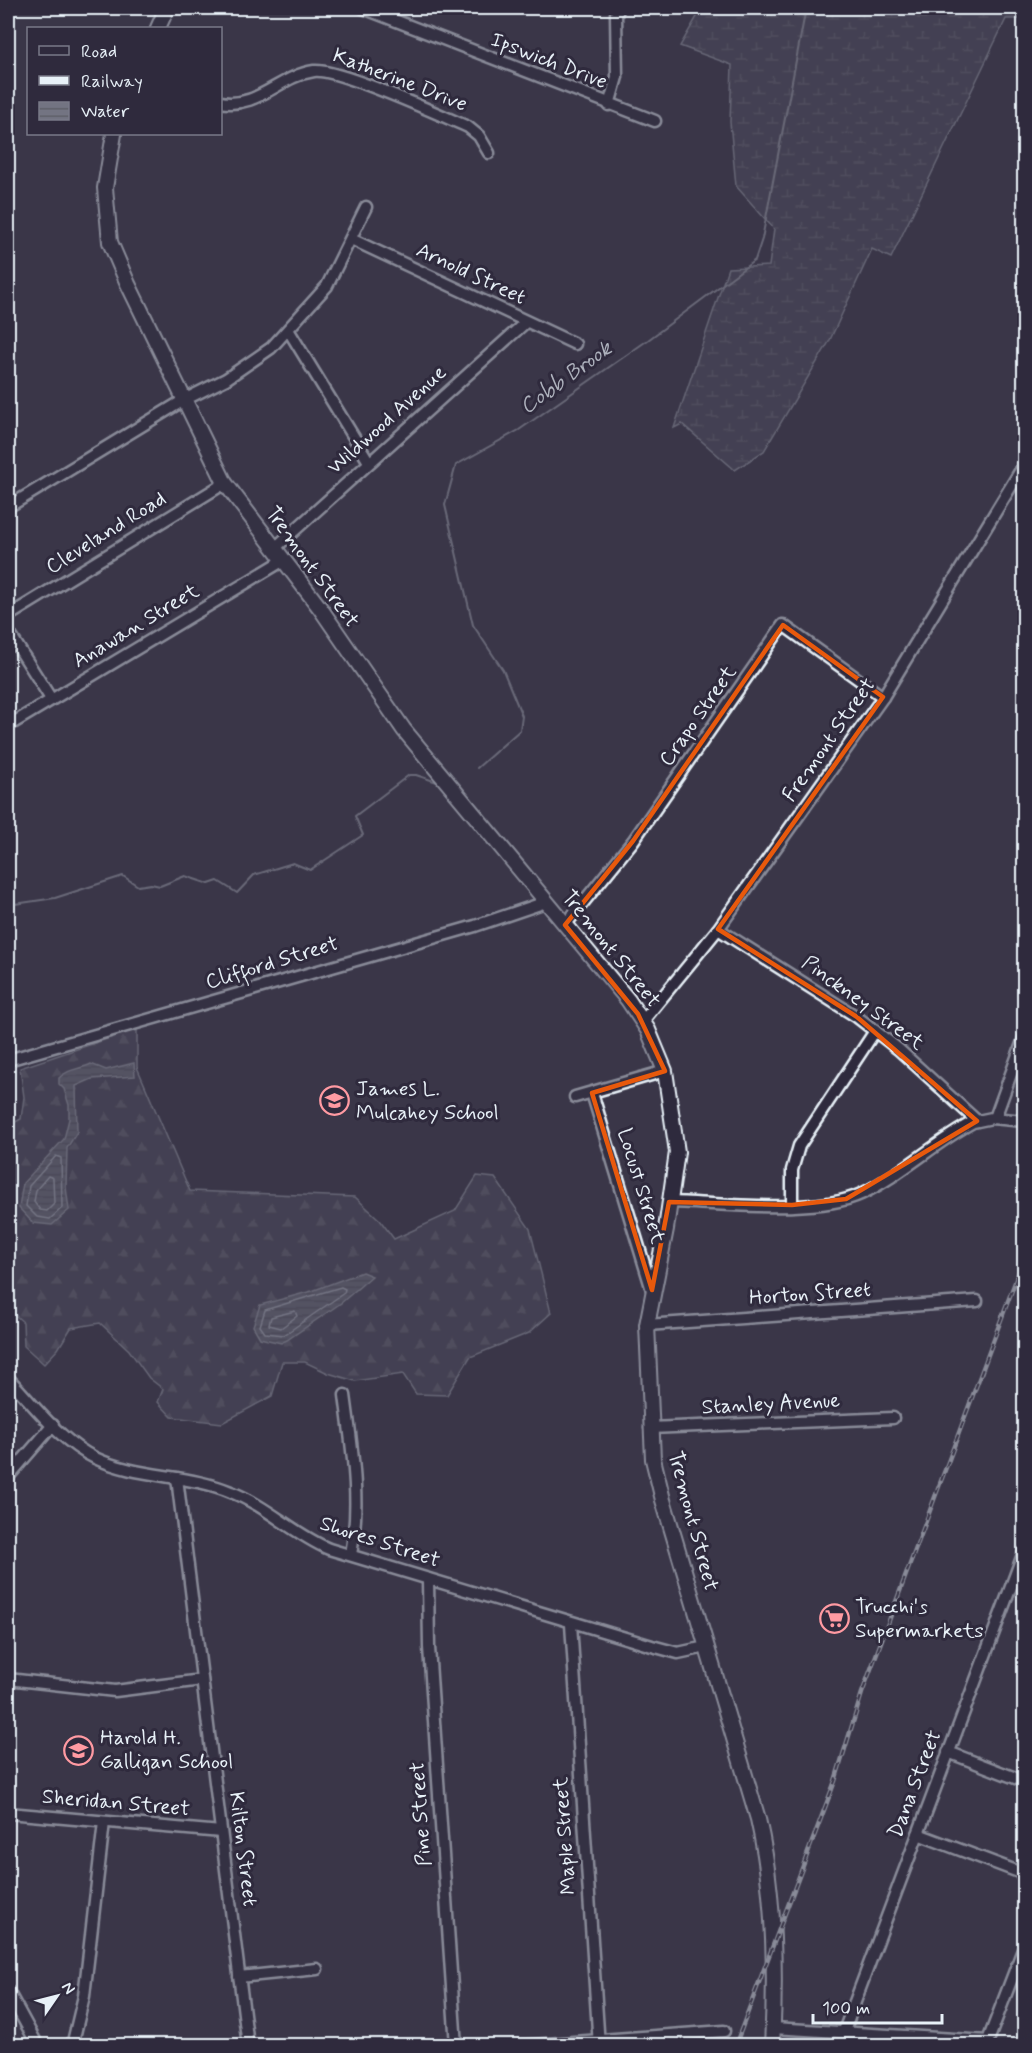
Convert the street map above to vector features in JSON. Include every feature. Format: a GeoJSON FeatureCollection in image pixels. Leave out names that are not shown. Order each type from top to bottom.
{"type":"FeatureCollection","features":[{"type":"Feature","properties":{"kind":"main road"},"geometry":{"type":"LineString","coordinates":[[158,27],[167,8]]}},
{"type":"Feature","properties":{"kind":"main road","name":"Tremont Street"},"geometry":{"type":"LineString","coordinates":[[114,135],[105,188],[110,242],[225,483],[279,554],[404,730],[643,1021],[665,1071],[677,1152],[666,1229],[652,1290],[647,1325],[653,1460],[766,1853],[770,1887],[772,2046]]}},
{"type":"Feature","properties":{"kind":"street","name":"Ipswich Drive"},"geometry":{"type":"LineString","coordinates":[[363,8],[655,121]]}},
{"type":"Feature","properties":{"kind":"street"},"geometry":{"type":"LineString","coordinates":[[609,105],[617,77],[615,8]]}},
{"type":"Feature","properties":{"kind":"street","name":"Katherine Drive"},"geometry":{"type":"LineString","coordinates":[[222,102],[234,104],[250,101],[299,75],[325,71],[468,126],[479,136],[489,153]]}},
{"type":"Feature","properties":{"kind":"street"},"geometry":{"type":"LineString","coordinates":[[8,507],[184,400],[245,368],[289,331],[327,286],[366,207]]}},
{"type":"Feature","properties":{"kind":"street","name":"Arnold Street"},"geometry":{"type":"LineString","coordinates":[[351,239],[575,344]]}},
{"type":"Feature","properties":{"kind":"street","name":"Wildwood Avenue"},"geometry":{"type":"LineString","coordinates":[[279,554],[369,462],[526,322]]}},
{"type":"Feature","properties":{"kind":"street"},"geometry":{"type":"LineString","coordinates":[[289,331],[369,462]]}},
{"type":"Feature","properties":{"kind":"street","name":"Fremont Street"},"geometry":{"type":"LineString","coordinates":[[643,1021],[718,929],[884,697],[1024,465]]}},
{"type":"Feature","properties":{"kind":"street","name":"Cleveland Road"},"geometry":{"type":"LineString","coordinates":[[8,616],[225,483]]}},
{"type":"Feature","properties":{"kind":"street","name":"Anawan Street"},"geometry":{"type":"LineString","coordinates":[[8,726],[279,554]]}},
{"type":"Feature","properties":{"kind":"street","name":"Crapo Street"},"geometry":{"type":"LineString","coordinates":[[565,925],[640,833],[783,626],[884,697]]}},
{"type":"Feature","properties":{"kind":"street"},"geometry":{"type":"LineString","coordinates":[[8,631],[51,699]]}},
{"type":"Feature","properties":{"kind":"street","name":"Clifford Street"},"geometry":{"type":"LineString","coordinates":[[8,1060],[476,926],[546,902]]}},
{"type":"Feature","properties":{"kind":"street","name":"Pinckney Street"},"geometry":{"type":"LineString","coordinates":[[718,929],[830,999],[875,1031],[977,1121]]}},
{"type":"Feature","properties":{"kind":"street"},"geometry":{"type":"LineString","coordinates":[[792,1205],[792,1170],[799,1146],[875,1031]]}},
{"type":"Feature","properties":{"kind":"street"},"geometry":{"type":"LineString","coordinates":[[995,1118],[1024,1038]]}},
{"type":"Feature","properties":{"kind":"street"},"geometry":{"type":"LineString","coordinates":[[575,1097],[665,1071]]}},
{"type":"Feature","properties":{"kind":"street","name":"Locust Street"},"geometry":{"type":"LineString","coordinates":[[592,1093],[652,1290]]}},
{"type":"Feature","properties":{"kind":"street"},"geometry":{"type":"LineString","coordinates":[[669,1202],[792,1205],[832,1202],[860,1194],[977,1121],[995,1118],[1024,1121]]}},
{"type":"Feature","properties":{"kind":"street","name":"Horton Street"},"geometry":{"type":"LineString","coordinates":[[647,1325],[977,1301]]}},
{"type":"Feature","properties":{"kind":"street","name":"Shores Street"},"geometry":{"type":"LineString","coordinates":[[8,1378],[75,1446],[99,1460],[117,1466],[210,1485],[236,1494],[254,1503],[309,1540],[571,1624],[678,1653],[706,1647]]}},
{"type":"Feature","properties":{"kind":"street"},"geometry":{"type":"LineString","coordinates":[[345,1395],[357,1485],[355,1531],[351,1555]]}},
{"type":"Feature","properties":{"kind":"street","name":"Stanley Avenue"},"geometry":{"type":"LineString","coordinates":[[650,1428],[893,1418]]}},
{"type":"Feature","properties":{"kind":"street"},"geometry":{"type":"LineString","coordinates":[[8,1477],[53,1425]]}},
{"type":"Feature","properties":{"kind":"street","name":"Kilton Street"},"geometry":{"type":"LineString","coordinates":[[177,1478],[248,2046]]}},
{"type":"Feature","properties":{"kind":"street","name":"Dana Street"},"geometry":{"type":"LineString","coordinates":[[844,2031],[1024,1552]]}},
{"type":"Feature","properties":{"kind":"street","name":"Pine Street"},"geometry":{"type":"LineString","coordinates":[[428,1579],[429,1647],[456,2046]]}},
{"type":"Feature","properties":{"kind":"street","name":"Maple Street"},"geometry":{"type":"LineString","coordinates":[[571,1624],[599,2043]]}},
{"type":"Feature","properties":{"kind":"street"},"geometry":{"type":"LineString","coordinates":[[8,1679],[115,1691],[202,1680]]}},
{"type":"Feature","properties":{"kind":"street"},"geometry":{"type":"LineString","coordinates":[[948,1752],[1018,1779]]}},
{"type":"Feature","properties":{"kind":"street","name":"Sheridan Street"},"geometry":{"type":"LineString","coordinates":[[8,1813],[221,1832]]}},
{"type":"Feature","properties":{"kind":"street"},"geometry":{"type":"LineString","coordinates":[[72,2046],[84,1996],[104,1822]]}},
{"type":"Feature","properties":{"kind":"street"},"geometry":{"type":"LineString","coordinates":[[918,1834],[1024,1874]]}},
{"type":"Feature","properties":{"kind":"street"},"geometry":{"type":"LineString","coordinates":[[773,2028],[844,2031],[987,2043],[1024,1947]]}},
{"type":"Feature","properties":{"kind":"street"},"geometry":{"type":"LineString","coordinates":[[239,1977],[317,1969]]}},
{"type":"Feature","properties":{"kind":"street"},"geometry":{"type":"LineString","coordinates":[[8,1991],[38,2046]]}},
{"type":"Feature","properties":{"kind":"street"},"geometry":{"type":"LineString","coordinates":[[519,2046],[599,2043],[724,2031]]}},
{"type":"Feature","properties":{"kind":"highlighted area"},"geometry":{"type":"Polygon","coordinates":[[[783,625],[883,697],[718,929],[857,1017],[977,1121],[846,1199],[792,1205],[669,1202],[652,1290],[592,1093],[665,1071],[638,1014],[565,925],[633,841],[783,625]]]}},
{"type":"Feature","properties":{"kind":"green space"},"geometry":{"type":"Polygon","coordinates":[[[702,8],[1022,8],[1020,19],[1006,19],[891,258],[872,249],[829,342],[764,451],[735,470],[682,424],[674,428],[728,268],[769,266],[774,229],[736,186],[730,122],[732,65],[680,46],[702,8]]]}},
{"type":"Feature","properties":{"kind":"green space"},"geometry":{"type":"Polygon","coordinates":[[[137,1029],[137,1067],[190,1191],[355,1197],[380,1220],[394,1239],[455,1211],[477,1176],[495,1178],[530,1229],[551,1313],[529,1333],[470,1357],[447,1395],[416,1394],[403,1374],[355,1381],[328,1373],[305,1362],[282,1362],[272,1396],[222,1423],[172,1417],[158,1402],[163,1389],[149,1378],[129,1350],[100,1323],[71,1328],[58,1349],[44,1364],[24,1346],[23,1322],[8,1309],[8,1126],[21,1119],[24,1097],[20,1068],[137,1029]]]}},
{"type":"Feature","properties":{"kind":"water"},"geometry":{"type":"Polygon","coordinates":[[[134,1063],[135,1076],[92,1079],[76,1086],[77,1132],[67,1148],[66,1187],[69,1210],[52,1225],[33,1223],[19,1208],[23,1183],[64,1139],[69,1119],[69,1105],[64,1089],[59,1084],[59,1078],[70,1071],[91,1064],[106,1070],[134,1063]]]}},
{"type":"Feature","properties":{"kind":"water"},"geometry":{"type":"Polygon","coordinates":[[[362,1272],[372,1276],[341,1303],[281,1343],[260,1338],[253,1326],[260,1305],[312,1291],[362,1272]]]}},
{"type":"Feature","properties":{"kind":"waterway","name":"Cobb Brook"},"geometry":{"type":"LineString","coordinates":[[477,768],[520,730],[522,716],[503,670],[473,625],[445,505],[456,465],[519,430],[648,340],[755,260],[762,239],[806,8]]}},
{"type":"Feature","properties":{"kind":"waterway","name":"Cobb Brook"},"geometry":{"type":"LineString","coordinates":[[8,905],[55,898],[123,876],[138,886],[151,884],[160,886],[185,876],[209,884],[218,881],[237,893],[254,875],[293,863],[310,870],[363,835],[355,816],[409,775],[437,782]]}},
{"type":"Feature","properties":{"kind":"railway"},"geometry":{"type":"LineString","coordinates":[[735,2046],[835,1781],[862,1693],[1024,1258]]}},
{"type":"Feature","properties":{"kind":"place","name":"James L. Mulcahey School"},"geometry":{"type":"Point","coordinates":[335,1101]}},
{"type":"Feature","properties":{"kind":"place","name":"Trucchi's Supermarkets"},"geometry":{"type":"Point","coordinates":[834,1619]}},
{"type":"Feature","properties":{"kind":"place","name":"Harold H. Galligan School"},"geometry":{"type":"Point","coordinates":[79,1750]}}]}
